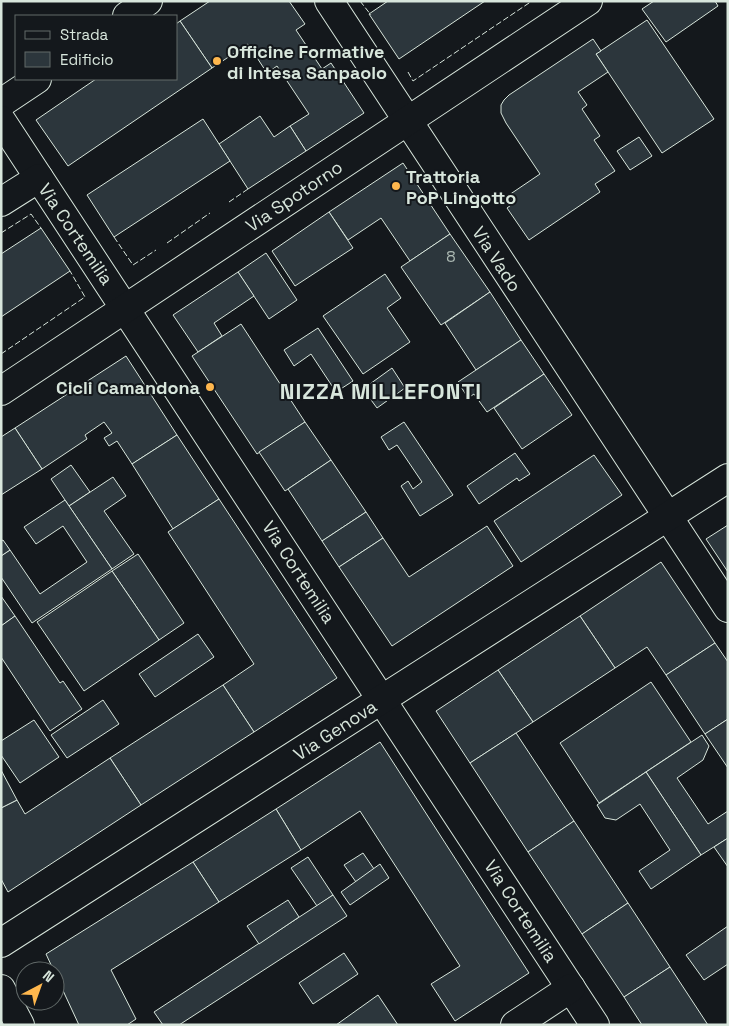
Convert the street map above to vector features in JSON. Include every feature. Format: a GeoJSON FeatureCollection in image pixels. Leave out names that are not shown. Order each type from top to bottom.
{"type":"FeatureCollection","features":[{"type":"Feature","properties":{"kind":"street"},"geometry":{"type":"LineString","coordinates":[[128,15],[148,1]]}},
{"type":"Feature","properties":{"kind":"street","name":"Via Vado"},"geometry":{"type":"LineString","coordinates":[[329,1],[667,516]]}},
{"type":"Feature","properties":{"kind":"street","name":"Via Spotorno"},"geometry":{"type":"LineString","coordinates":[[1,391],[588,1]]}},
{"type":"Feature","properties":{"kind":"street"},"geometry":{"type":"LineString","coordinates":[[1,103],[36,80]]}},
{"type":"Feature","properties":{"kind":"street","name":"Via Cortemilia"},"geometry":{"type":"LineString","coordinates":[[1,120],[595,1025]]}},
{"type":"Feature","properties":{"kind":"street"},"geometry":{"type":"LineString","coordinates":[[1,202],[39,178]]}},
{"type":"Feature","properties":{"kind":"street","name":"Via Genova"},"geometry":{"type":"LineString","coordinates":[[1,943],[728,478]]}},
{"type":"Feature","properties":{"kind":"street"},"geometry":{"type":"LineString","coordinates":[[667,516],[728,608]]}},
{"type":"Feature","properties":{"kind":"street"},"geometry":{"type":"LineString","coordinates":[[515,1025],[571,988]]}},
{"type":"Feature","properties":{"kind":"street"},"geometry":{"type":"LineString","coordinates":[[1,989],[20,1025]]}},
{"type":"Feature","properties":{"kind":"building"},"geometry":{"type":"Polygon","coordinates":[[[210,1],[289,1],[305,24],[296,30],[322,69],[331,63],[364,113],[306,151],[290,126],[309,114],[277,66],[267,73],[248,44],[212,68],[180,21],[210,1]]]}},
{"type":"Feature","properties":{"kind":"building"},"geometry":{"type":"Polygon","coordinates":[[[388,1],[485,1],[399,59],[369,14],[388,1]]]}},
{"type":"Feature","properties":{"kind":"building"},"geometry":{"type":"Polygon","coordinates":[[[654,1],[715,1],[718,6],[666,42],[642,9],[654,1]]]}},
{"type":"Feature","properties":{"kind":"building"},"geometry":{"type":"Polygon","coordinates":[[[647,20],[714,119],[662,153],[596,54],[647,20]]]}},
{"type":"Feature","properties":{"kind":"building"},"geometry":{"type":"Polygon","coordinates":[[[180,21],[212,68],[68,166],[36,120],[95,80],[178,80],[178,22],[180,21]]]}},
{"type":"Feature","properties":{"kind":"building"},"geometry":{"type":"Polygon","coordinates":[[[593,39],[601,51],[596,54],[608,72],[578,92],[587,105],[582,109],[600,136],[594,140],[615,171],[595,184],[600,192],[529,240],[507,208],[514,203],[509,195],[540,174],[506,123],[501,113],[501,105],[509,95],[593,39]]]}},
{"type":"Feature","properties":{"kind":"building"},"geometry":{"type":"Polygon","coordinates":[[[260,116],[274,137],[290,126],[306,151],[248,189],[219,144],[260,116]]]}},
{"type":"Feature","properties":{"kind":"building"},"geometry":{"type":"Polygon","coordinates":[[[203,119],[230,161],[114,237],[87,195],[203,119]]]}},
{"type":"Feature","properties":{"kind":"building"},"geometry":{"type":"Polygon","coordinates":[[[639,137],[652,156],[630,170],[617,151],[639,137]]]}},
{"type":"Feature","properties":{"kind":"building"},"geometry":{"type":"Polygon","coordinates":[[[403,163],[450,234],[410,261],[381,218],[348,240],[329,212],[403,163]]]}},
{"type":"Feature","properties":{"kind":"building"},"geometry":{"type":"Polygon","coordinates":[[[329,212],[353,248],[295,286],[272,251],[329,212]]]}},
{"type":"Feature","properties":{"kind":"building"},"geometry":{"type":"Polygon","coordinates":[[[41,228],[70,271],[1,317],[1,254],[41,228]]]}},
{"type":"Feature","properties":{"kind":"building"},"geometry":{"type":"Polygon","coordinates":[[[450,234],[490,292],[441,325],[401,267],[450,234]]]}},
{"type":"Feature","properties":{"kind":"building"},"geometry":{"type":"Polygon","coordinates":[[[266,253],[297,300],[269,319],[238,272],[266,253]]]}},
{"type":"Feature","properties":{"kind":"building"},"geometry":{"type":"Polygon","coordinates":[[[238,272],[254,296],[214,323],[222,336],[198,352],[173,315],[238,272]]]}},
{"type":"Feature","properties":{"kind":"building"},"geometry":{"type":"Polygon","coordinates":[[[385,274],[401,298],[387,308],[410,342],[363,374],[323,316],[385,274]]]}},
{"type":"Feature","properties":{"kind":"building"},"geometry":{"type":"Polygon","coordinates":[[[490,292],[521,340],[476,370],[445,323],[490,292]]]}},
{"type":"Feature","properties":{"kind":"building"},"geometry":{"type":"Polygon","coordinates":[[[241,324],[305,422],[257,454],[192,356],[241,324]]]}},
{"type":"Feature","properties":{"kind":"building"},"geometry":{"type":"Polygon","coordinates":[[[318,328],[353,381],[336,392],[311,354],[294,366],[284,350],[318,328]]]}},
{"type":"Feature","properties":{"kind":"building"},"geometry":{"type":"Polygon","coordinates":[[[521,340],[544,374],[487,412],[474,394],[468,398],[458,382],[521,340]]]}},
{"type":"Feature","properties":{"kind":"building"},"geometry":{"type":"Polygon","coordinates":[[[126,356],[177,435],[132,464],[117,441],[109,446],[104,438],[112,433],[104,422],[85,435],[87,439],[42,469],[15,428],[126,356]]]}},
{"type":"Feature","properties":{"kind":"building"},"geometry":{"type":"Polygon","coordinates":[[[392,368],[405,388],[377,408],[363,389],[392,368]]]}},
{"type":"Feature","properties":{"kind":"building"},"geometry":{"type":"Polygon","coordinates":[[[544,374],[572,415],[522,449],[494,408],[544,374]]]}},
{"type":"Feature","properties":{"kind":"building"},"geometry":{"type":"Polygon","coordinates":[[[305,422],[331,460],[285,491],[259,452],[305,422]]]}},
{"type":"Feature","properties":{"kind":"building"},"geometry":{"type":"Polygon","coordinates":[[[404,422],[453,495],[420,516],[401,486],[408,481],[413,489],[422,482],[397,445],[389,450],[381,437],[404,422]]]}},
{"type":"Feature","properties":{"kind":"building"},"geometry":{"type":"Polygon","coordinates":[[[15,428],[42,469],[1,495],[1,437],[15,428]]]}},
{"type":"Feature","properties":{"kind":"building"},"geometry":{"type":"Polygon","coordinates":[[[177,435],[219,499],[173,529],[132,464],[177,435]]]}},
{"type":"Feature","properties":{"kind":"building"},"geometry":{"type":"Polygon","coordinates":[[[515,453],[530,474],[519,481],[517,478],[479,504],[467,486],[515,453]]]}},
{"type":"Feature","properties":{"kind":"building"},"geometry":{"type":"Polygon","coordinates":[[[594,455],[622,495],[521,562],[494,521],[594,455]]]}},
{"type":"Feature","properties":{"kind":"building"},"geometry":{"type":"Polygon","coordinates":[[[331,460],[366,512],[322,541],[288,489],[331,460]]]}},
{"type":"Feature","properties":{"kind":"building"},"geometry":{"type":"Polygon","coordinates":[[[71,465],[90,492],[69,506],[51,479],[71,465]]]}},
{"type":"Feature","properties":{"kind":"building"},"geometry":{"type":"Polygon","coordinates":[[[113,477],[126,496],[104,511],[134,554],[112,569],[69,506],[113,477]]]}},
{"type":"Feature","properties":{"kind":"building"},"geometry":{"type":"Polygon","coordinates":[[[219,499],[337,678],[254,732],[223,685],[254,664],[168,532],[219,499]]]}},
{"type":"Feature","properties":{"kind":"building"},"geometry":{"type":"Polygon","coordinates":[[[65,500],[112,569],[32,623],[1,577],[1,556],[10,550],[40,594],[87,562],[63,526],[36,544],[24,527],[65,500]]]}},
{"type":"Feature","properties":{"kind":"building"},"geometry":{"type":"Polygon","coordinates":[[[366,512],[383,538],[339,567],[322,541],[366,512]]]}},
{"type":"Feature","properties":{"kind":"building"},"geometry":{"type":"Polygon","coordinates":[[[728,525],[728,572],[706,539],[728,525]]]}},
{"type":"Feature","properties":{"kind":"building"},"geometry":{"type":"Polygon","coordinates":[[[487,526],[513,566],[392,646],[339,567],[383,538],[409,577],[487,526]]]}},
{"type":"Feature","properties":{"kind":"building"},"geometry":{"type":"Polygon","coordinates":[[[3,540],[10,550],[1,556],[1,541],[3,540]]]}},
{"type":"Feature","properties":{"kind":"building"},"geometry":{"type":"Polygon","coordinates":[[[138,554],[184,623],[159,640],[112,571],[138,554]]]}},
{"type":"Feature","properties":{"kind":"building"},"geometry":{"type":"Polygon","coordinates":[[[661,562],[715,643],[666,675],[647,647],[615,668],[580,616],[661,562]]]}},
{"type":"Feature","properties":{"kind":"building"},"geometry":{"type":"Polygon","coordinates":[[[112,571],[159,640],[84,691],[37,622],[112,571]]]}},
{"type":"Feature","properties":{"kind":"building"},"geometry":{"type":"Polygon","coordinates":[[[1,596],[15,616],[1,626],[1,596]]]}},
{"type":"Feature","properties":{"kind":"building"},"geometry":{"type":"Polygon","coordinates":[[[15,616],[60,683],[63,681],[82,709],[50,731],[1,657],[1,626],[15,616]]]}},
{"type":"Feature","properties":{"kind":"building"},"geometry":{"type":"Polygon","coordinates":[[[580,616],[615,668],[533,722],[498,670],[580,616]]]}},
{"type":"Feature","properties":{"kind":"building"},"geometry":{"type":"Polygon","coordinates":[[[198,634],[214,657],[155,697],[139,674],[198,634]]]}},
{"type":"Feature","properties":{"kind":"building"},"geometry":{"type":"Polygon","coordinates":[[[715,643],[728,662],[728,719],[705,734],[666,675],[715,643]]]}},
{"type":"Feature","properties":{"kind":"building"},"geometry":{"type":"Polygon","coordinates":[[[498,670],[533,722],[470,763],[436,711],[498,670]]]}},
{"type":"Feature","properties":{"kind":"building"},"geometry":{"type":"Polygon","coordinates":[[[651,682],[691,742],[599,803],[560,743],[651,682]]]}},
{"type":"Feature","properties":{"kind":"building"},"geometry":{"type":"Polygon","coordinates":[[[223,685],[254,732],[141,805],[110,758],[223,685]]]}},
{"type":"Feature","properties":{"kind":"building"},"geometry":{"type":"Polygon","coordinates":[[[103,700],[119,724],[67,758],[51,735],[103,700]]]}},
{"type":"Feature","properties":{"kind":"building"},"geometry":{"type":"Polygon","coordinates":[[[728,719],[728,768],[705,734],[728,719]]]}},
{"type":"Feature","properties":{"kind":"building"},"geometry":{"type":"Polygon","coordinates":[[[34,720],[59,757],[20,783],[1,755],[1,741],[34,720]]]}},
{"type":"Feature","properties":{"kind":"building"},"geometry":{"type":"Polygon","coordinates":[[[516,733],[574,821],[528,852],[470,763],[516,733]]]}},
{"type":"Feature","properties":{"kind":"building"},"geometry":{"type":"Polygon","coordinates":[[[702,735],[709,746],[703,760],[677,778],[708,824],[728,811],[728,838],[701,855],[646,772],[702,735]]]}},
{"type":"Feature","properties":{"kind":"building"},"geometry":{"type":"Polygon","coordinates":[[[380,742],[529,973],[455,1021],[431,984],[460,966],[360,811],[301,850],[276,809],[380,742]]]}},
{"type":"Feature","properties":{"kind":"building"},"geometry":{"type":"Polygon","coordinates":[[[110,758],[141,805],[8,892],[1,879],[1,808],[17,800],[25,814],[110,758]]]}},
{"type":"Feature","properties":{"kind":"building"},"geometry":{"type":"Polygon","coordinates":[[[1,770],[17,800],[1,808],[1,770]]]}},
{"type":"Feature","properties":{"kind":"building"},"geometry":{"type":"Polygon","coordinates":[[[646,772],[701,855],[651,889],[639,871],[670,850],[640,804],[616,820],[605,818],[597,805],[646,772]]]}},
{"type":"Feature","properties":{"kind":"building"},"geometry":{"type":"Polygon","coordinates":[[[276,809],[301,850],[219,902],[193,862],[276,809]]]}},
{"type":"Feature","properties":{"kind":"building"},"geometry":{"type":"Polygon","coordinates":[[[574,821],[628,903],[582,934],[528,852],[574,821]]]}},
{"type":"Feature","properties":{"kind":"building"},"geometry":{"type":"Polygon","coordinates":[[[728,838],[728,867],[714,847],[728,838]]]}},
{"type":"Feature","properties":{"kind":"building"},"geometry":{"type":"Polygon","coordinates":[[[363,853],[374,869],[356,882],[344,865],[363,853]]]}},
{"type":"Feature","properties":{"kind":"building"},"geometry":{"type":"Polygon","coordinates":[[[308,857],[333,895],[317,906],[291,868],[308,857]]]}},
{"type":"Feature","properties":{"kind":"building"},"geometry":{"type":"Polygon","coordinates":[[[193,862],[219,902],[111,970],[136,1019],[127,1025],[79,1025],[65,995],[65,961],[49,961],[46,954],[193,862]]]}},
{"type":"Feature","properties":{"kind":"building"},"geometry":{"type":"Polygon","coordinates":[[[380,864],[389,878],[350,905],[341,892],[380,864]]]}},
{"type":"Feature","properties":{"kind":"building"},"geometry":{"type":"Polygon","coordinates":[[[333,895],[347,916],[179,1025],[163,1025],[154,1012],[333,895]]]}},
{"type":"Feature","properties":{"kind":"building"},"geometry":{"type":"Polygon","coordinates":[[[288,900],[299,917],[259,944],[247,926],[288,900]]]}},
{"type":"Feature","properties":{"kind":"building"},"geometry":{"type":"Polygon","coordinates":[[[628,903],[670,967],[624,997],[582,934],[628,903]]]}},
{"type":"Feature","properties":{"kind":"building"},"geometry":{"type":"Polygon","coordinates":[[[728,926],[728,964],[704,980],[686,955],[728,926]]]}},
{"type":"Feature","properties":{"kind":"building"},"geometry":{"type":"Polygon","coordinates":[[[344,953],[358,974],[313,1004],[299,983],[344,953]]]}},
{"type":"Feature","properties":{"kind":"building"},"geometry":{"type":"Polygon","coordinates":[[[670,967],[708,1025],[642,1025],[624,997],[670,967]]]}},
{"type":"Feature","properties":{"kind":"building"},"geometry":{"type":"Polygon","coordinates":[[[378,995],[398,1025],[336,1025],[378,995]]]}},
{"type":"Feature","properties":{"kind":"fence"},"geometry":{"type":"LineString","coordinates":[[360,1],[371,15]]}},
{"type":"Feature","properties":{"kind":"fence"},"geometry":{"type":"LineString","coordinates":[[408,72],[413,81],[532,1]]}},
{"type":"Feature","properties":{"kind":"fence"},"geometry":{"type":"LineString","coordinates":[[229,202],[248,189]]}},
{"type":"Feature","properties":{"kind":"fence"},"geometry":{"type":"LineString","coordinates":[[167,243],[210,213]]}},
{"type":"Feature","properties":{"kind":"fence"},"geometry":{"type":"LineString","coordinates":[[1,233],[31,214],[41,228]]}},
{"type":"Feature","properties":{"kind":"fence"},"geometry":{"type":"LineString","coordinates":[[114,237],[133,265],[156,250]]}},
{"type":"Feature","properties":{"kind":"fence"},"geometry":{"type":"LineString","coordinates":[[1,354],[85,297],[70,271]]}},
{"type":"Feature","properties":{"kind":"place","name":"Officine Formative di Intesa Sanpaolo"},"geometry":{"type":"Point","coordinates":[217,61]}},
{"type":"Feature","properties":{"kind":"place","name":"Trattoria PoP Lingotto"},"geometry":{"type":"Point","coordinates":[396,186]}},
{"type":"Feature","properties":{"kind":"place","name":"Cicli Camandona"},"geometry":{"type":"Point","coordinates":[210,387]}},
{"type":"Feature","properties":{"kind":"district","name":"NIZZA MILLEFONTI"},"geometry":{"type":"Point","coordinates":[381,391]}}]}
